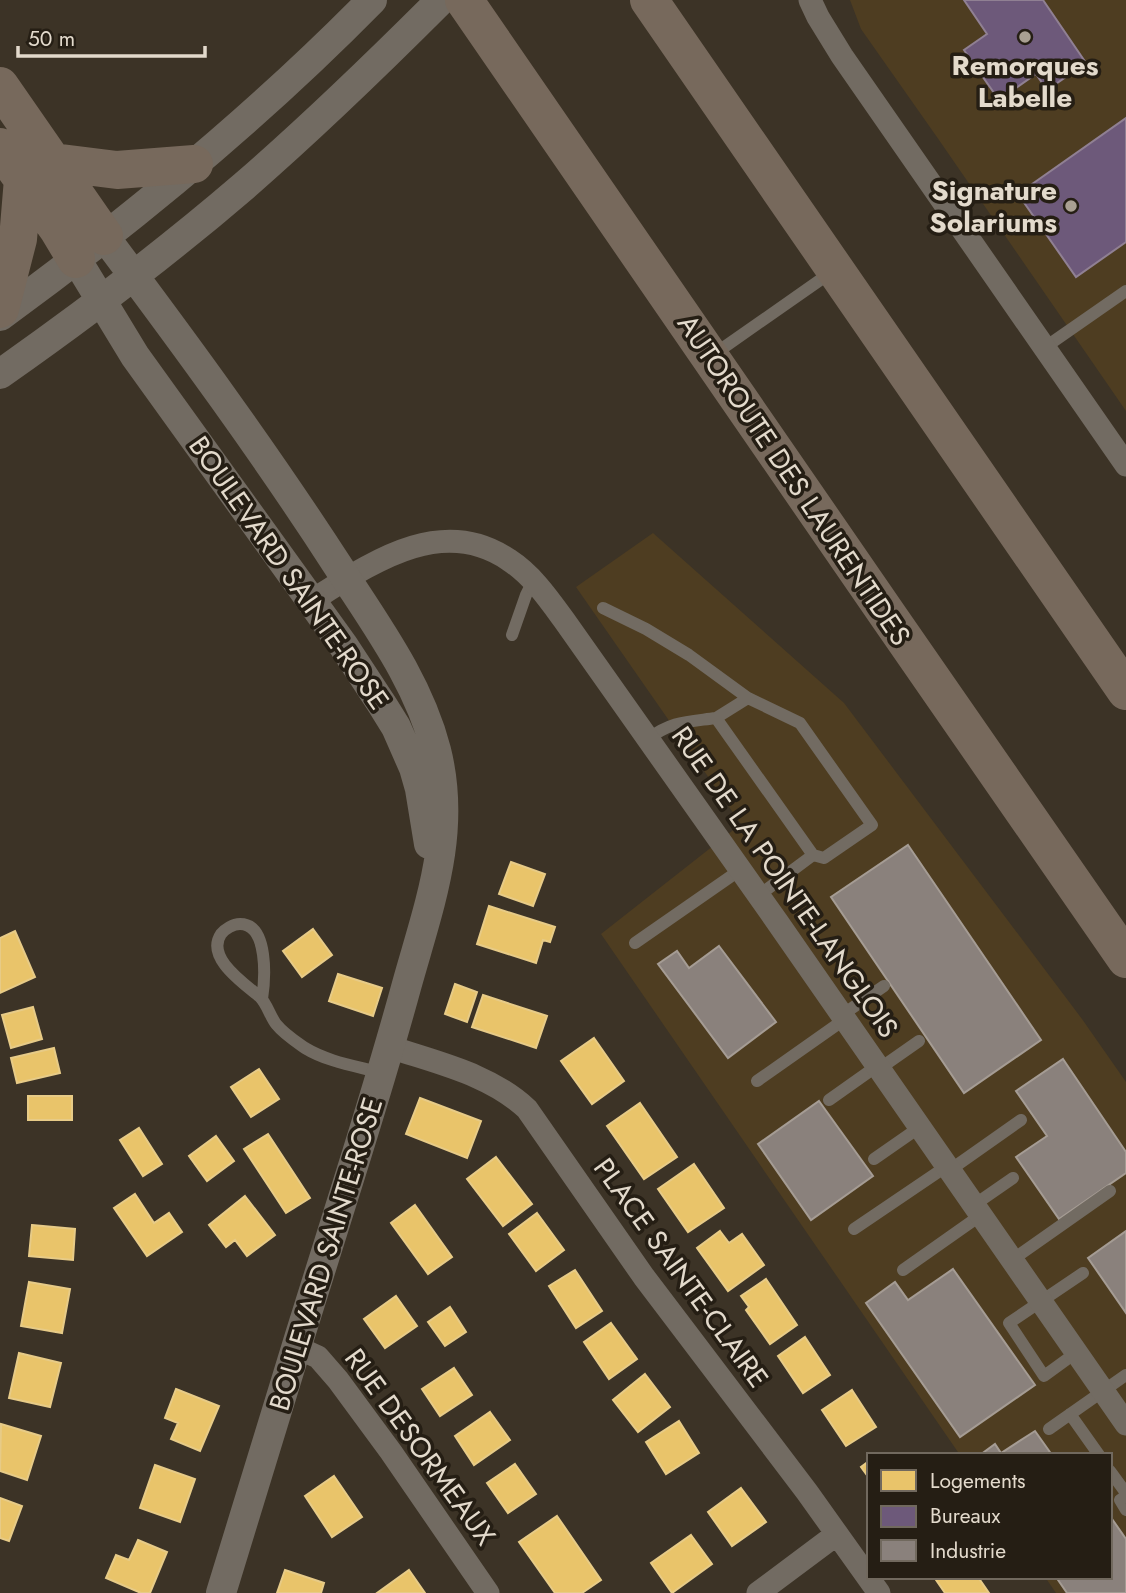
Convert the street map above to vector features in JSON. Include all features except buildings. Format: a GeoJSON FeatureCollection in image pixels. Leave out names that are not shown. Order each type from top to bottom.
{"type":"FeatureCollection","features":[{"type":"Feature","properties":{"kind":"highway","name":"AUTOROUTE DES LAURENTIDES"},"geometry":{"type":"LineString","coordinates":[[464,0],[1126,959]]}},
{"type":"Feature","properties":{"kind":"highway"},"geometry":{"type":"LineString","coordinates":[[649,0],[1126,691]]}},
{"type":"Feature","properties":{"kind":"highway"},"geometry":{"type":"LineString","coordinates":[[0,86],[38,171],[90,248]]}},
{"type":"Feature","properties":{"kind":"highway"},"geometry":{"type":"LineString","coordinates":[[0,147],[38,171],[117,170],[194,164]]}},
{"type":"Feature","properties":{"kind":"highway"},"geometry":{"type":"LineString","coordinates":[[0,309],[38,171]]}},
{"type":"Feature","properties":{"kind":"street"},"geometry":{"type":"LineString","coordinates":[[0,316],[194,164],[277,92],[372,0]]}},
{"type":"Feature","properties":{"kind":"street"},"geometry":{"type":"LineString","coordinates":[[0,374],[117,289],[242,187],[441,0]]}},
{"type":"Feature","properties":{"kind":"street"},"geometry":{"type":"LineString","coordinates":[[810,0],[842,56],[1126,465]]}},
{"type":"Feature","properties":{"kind":"street","name":"BOULEVARD SAINTE-ROSE"},"geometry":{"type":"LineString","coordinates":[[90,248],[117,289],[306,516],[383,634],[413,686],[427,719],[437,754],[444,802],[443,840],[435,882],[386,1060],[221,1593]]}},
{"type":"Feature","properties":{"kind":"street","name":"BOULEVARD SAINTE-ROSE"},"geometry":{"type":"LineString","coordinates":[[90,248],[117,289],[135,356],[311,601],[396,727],[414,768],[424,808],[430,857],[426,914]]}},
{"type":"Feature","properties":{"kind":"street","name":"RUE DE LA POINTE-LANGLOIS"},"geometry":{"type":"LineString","coordinates":[[311,601],[373,563],[408,548],[460,541],[495,551],[511,561],[535,584],[564,620],[648,739],[1126,1424]]}},
{"type":"Feature","properties":{"kind":"street","name":"PLACE SAINTE-CLAIRE"},"geometry":{"type":"LineString","coordinates":[[386,1060],[474,1076],[510,1095],[527,1109],[644,1277],[867,1576]]}},
{"type":"Feature","properties":{"kind":"street","name":"RUE DESORMEAUX"},"geometry":{"type":"LineString","coordinates":[[296,1347],[318,1357],[338,1380],[488,1593]]}},
{"type":"Feature","properties":{"kind":"street"},"geometry":{"type":"LineString","coordinates":[[758,1593],[837,1534]]}},
{"type":"Feature","properties":{"kind":"lane"},"geometry":{"type":"LineString","coordinates":[[710,357],[836,269]]}},
{"type":"Feature","properties":{"kind":"lane"},"geometry":{"type":"LineString","coordinates":[[1044,348],[1126,291]]}},
{"type":"Feature","properties":{"kind":"lane"},"geometry":{"type":"LineString","coordinates":[[512,635],[526,594],[535,584]]}},
{"type":"Feature","properties":{"kind":"lane"},"geometry":{"type":"LineString","coordinates":[[603,608],[646,629],[688,655],[748,698],[800,723],[872,825],[824,858],[813,855],[716,718]]}},
{"type":"Feature","properties":{"kind":"lane"},"geometry":{"type":"LineString","coordinates":[[648,739],[679,722],[716,718],[748,698]]}},
{"type":"Feature","properties":{"kind":"lane"},"geometry":{"type":"LineString","coordinates":[[758,896],[813,855]]}},
{"type":"Feature","properties":{"kind":"lane"},"geometry":{"type":"LineString","coordinates":[[635,943],[740,870]]}},
{"type":"Feature","properties":{"kind":"lane"},"geometry":{"type":"LineString","coordinates":[[262,999],[265,964],[260,943],[247,926],[234,925],[221,935],[218,951],[229,970],[262,999],[276,1024],[308,1049],[337,1062],[386,1060]]}},
{"type":"Feature","properties":{"kind":"lane"},"geometry":{"type":"LineString","coordinates":[[757,1081],[884,986]]}},
{"type":"Feature","properties":{"kind":"lane"},"geometry":{"type":"LineString","coordinates":[[830,1100],[919,1041]]}},
{"type":"Feature","properties":{"kind":"lane"},"geometry":{"type":"LineString","coordinates":[[854,1229],[1021,1121]]}},
{"type":"Feature","properties":{"kind":"lane"},"geometry":{"type":"LineString","coordinates":[[874,1159],[920,1128]]}},
{"type":"Feature","properties":{"kind":"lane"},"geometry":{"type":"LineString","coordinates":[[903,1270],[1013,1178]]}},
{"type":"Feature","properties":{"kind":"lane"},"geometry":{"type":"LineString","coordinates":[[1012,1260],[1110,1191]]}},
{"type":"Feature","properties":{"kind":"lane"},"geometry":{"type":"LineString","coordinates":[[1077,1352],[1044,1376],[1009,1323],[1083,1273]]}},
{"type":"Feature","properties":{"kind":"lane"},"geometry":{"type":"LineString","coordinates":[[1049,1429],[1126,1375]]}},
{"type":"Feature","properties":{"kind":"lane"},"geometry":{"type":"LineString","coordinates":[[1070,1414],[1098,1453]]}},
{"type":"Feature","properties":{"kind":"lane"},"geometry":{"type":"LineString","coordinates":[[1112,1474],[1126,1495],[1119,1500],[1126,1510]]}},
{"type":"Feature","properties":{"kind":"shaded area"},"geometry":{"type":"Polygon","coordinates":[[[850,0],[1126,0],[1126,411],[861,29],[850,0]]]}},
{"type":"Feature","properties":{"kind":"shaded area"},"geometry":{"type":"Polygon","coordinates":[[[653,533],[844,703],[1082,1019],[1126,1082],[1126,1593],[1056,1593],[1046,1579],[1112,1579],[1112,1453],[959,1453],[601,934],[741,824],[576,587],[653,533]]]}},
{"type":"Feature","properties":{"kind":"place","name":"Remorques Labelle"},"geometry":{"type":"Point","coordinates":[1025,37]}},
{"type":"Feature","properties":{"kind":"place","name":"Signature Solariums"},"geometry":{"type":"Point","coordinates":[1071,206]}}]}
